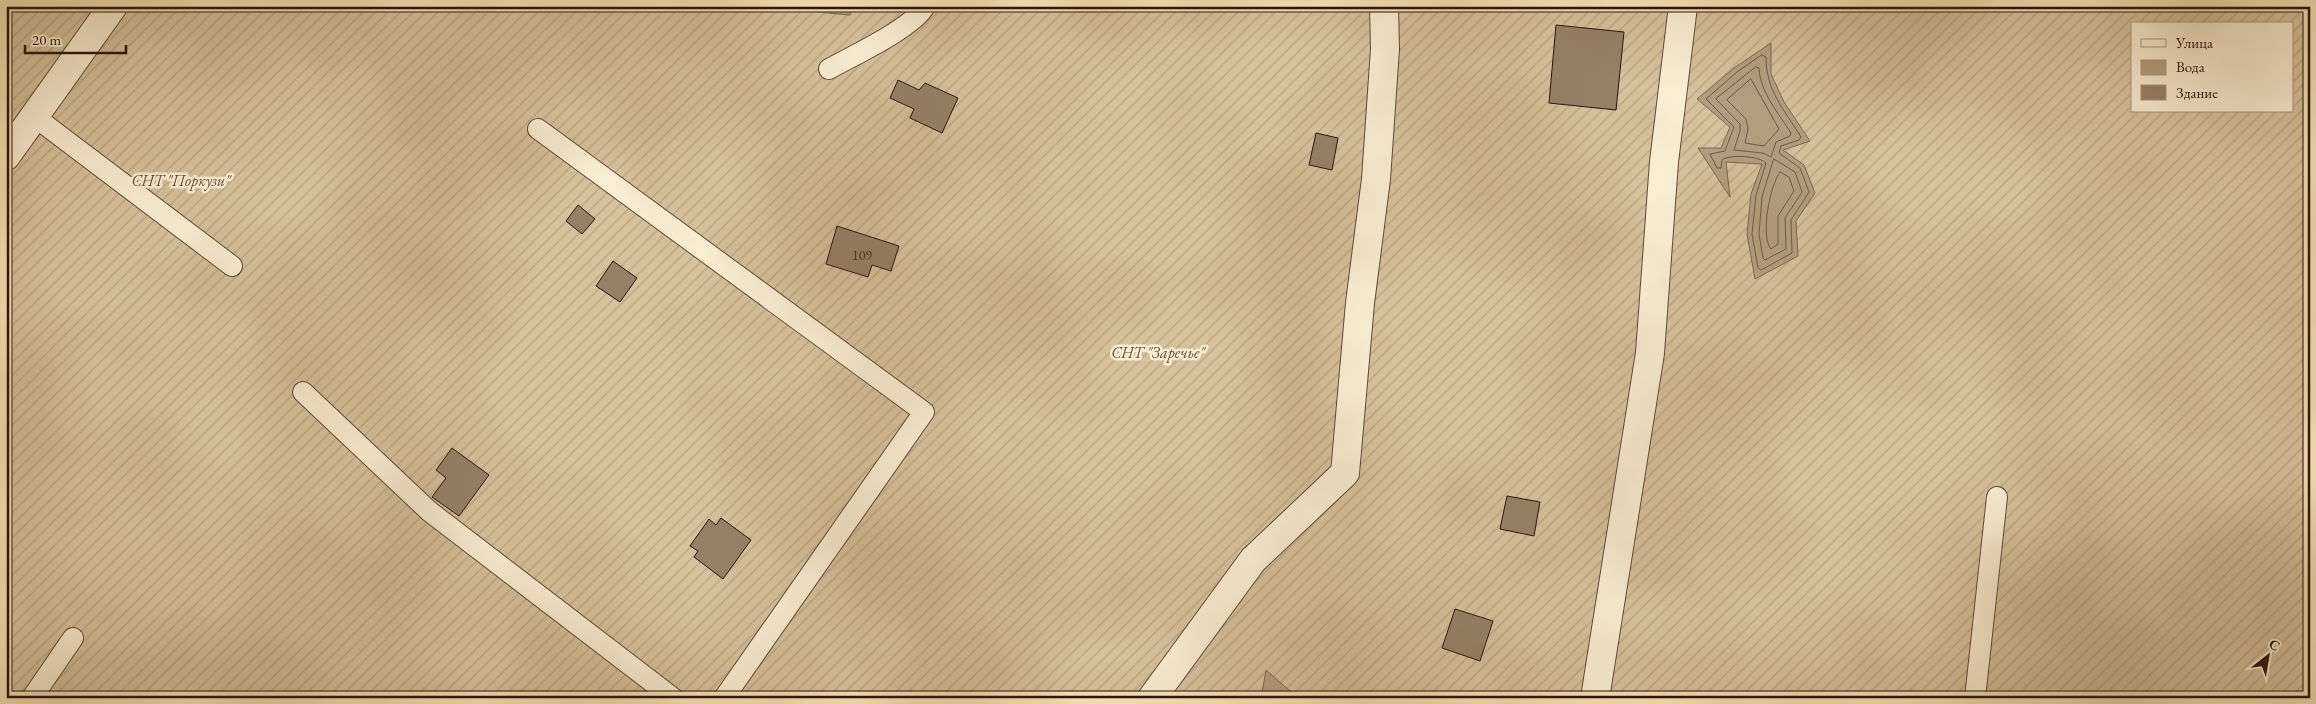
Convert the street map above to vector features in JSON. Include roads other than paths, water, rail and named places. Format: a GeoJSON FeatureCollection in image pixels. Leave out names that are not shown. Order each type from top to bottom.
{"type":"FeatureCollection","features":[{"type":"Feature","properties":{"kind":"street"},"geometry":{"type":"LineString","coordinates":[[6,156],[113,6]]}},
{"type":"Feature","properties":{"kind":"street"},"geometry":{"type":"LineString","coordinates":[[1152,698],[1253,560],[1344,473],[1360,303],[1376,179],[1385,49],[1384,6]]}},
{"type":"Feature","properties":{"kind":"street"},"geometry":{"type":"LineString","coordinates":[[1595,698],[1650,353],[1664,162],[1684,6]]}},
{"type":"Feature","properties":{"kind":"lane"},"geometry":{"type":"LineString","coordinates":[[829,69],[921,14],[925,6]]}},
{"type":"Feature","properties":{"kind":"lane"},"geometry":{"type":"LineString","coordinates":[[35,117],[232,266]]}},
{"type":"Feature","properties":{"kind":"lane"},"geometry":{"type":"LineString","coordinates":[[538,129],[924,412],[724,698]]}},
{"type":"Feature","properties":{"kind":"lane"},"geometry":{"type":"LineString","coordinates":[[303,392],[429,512],[673,698]]}},
{"type":"Feature","properties":{"kind":"lane"},"geometry":{"type":"LineString","coordinates":[[1975,698],[1997,498]]}},
{"type":"Feature","properties":{"kind":"lane"},"geometry":{"type":"LineString","coordinates":[[32,698],[74,638]]}},
{"type":"Feature","properties":{"kind":"water"},"geometry":{"type":"Polygon","coordinates":[[[750,6],[856,6],[850,15],[750,6]]]}},
{"type":"Feature","properties":{"kind":"water"},"geometry":{"type":"Polygon","coordinates":[[[1771,43],[1771,74],[1784,102],[1810,141],[1783,150],[1804,165],[1815,193],[1796,221],[1798,256],[1755,279],[1747,234],[1751,194],[1762,164],[1726,162],[1730,197],[1698,148],[1721,148],[1730,127],[1697,99],[1734,68],[1771,43]]]}},
{"type":"Feature","properties":{"kind":"water"},"geometry":{"type":"Polygon","coordinates":[[[1266,670],[1298,698],[1261,698],[1266,670]]]}},
{"type":"Feature","properties":{"kind":"park label","name":"СНТ \"Поркузи\""},"geometry":{"type":"Point","coordinates":[181,180]}},
{"type":"Feature","properties":{"kind":"park label","name":"СНТ \"Заречье\""},"geometry":{"type":"Point","coordinates":[1158,352]}}]}
